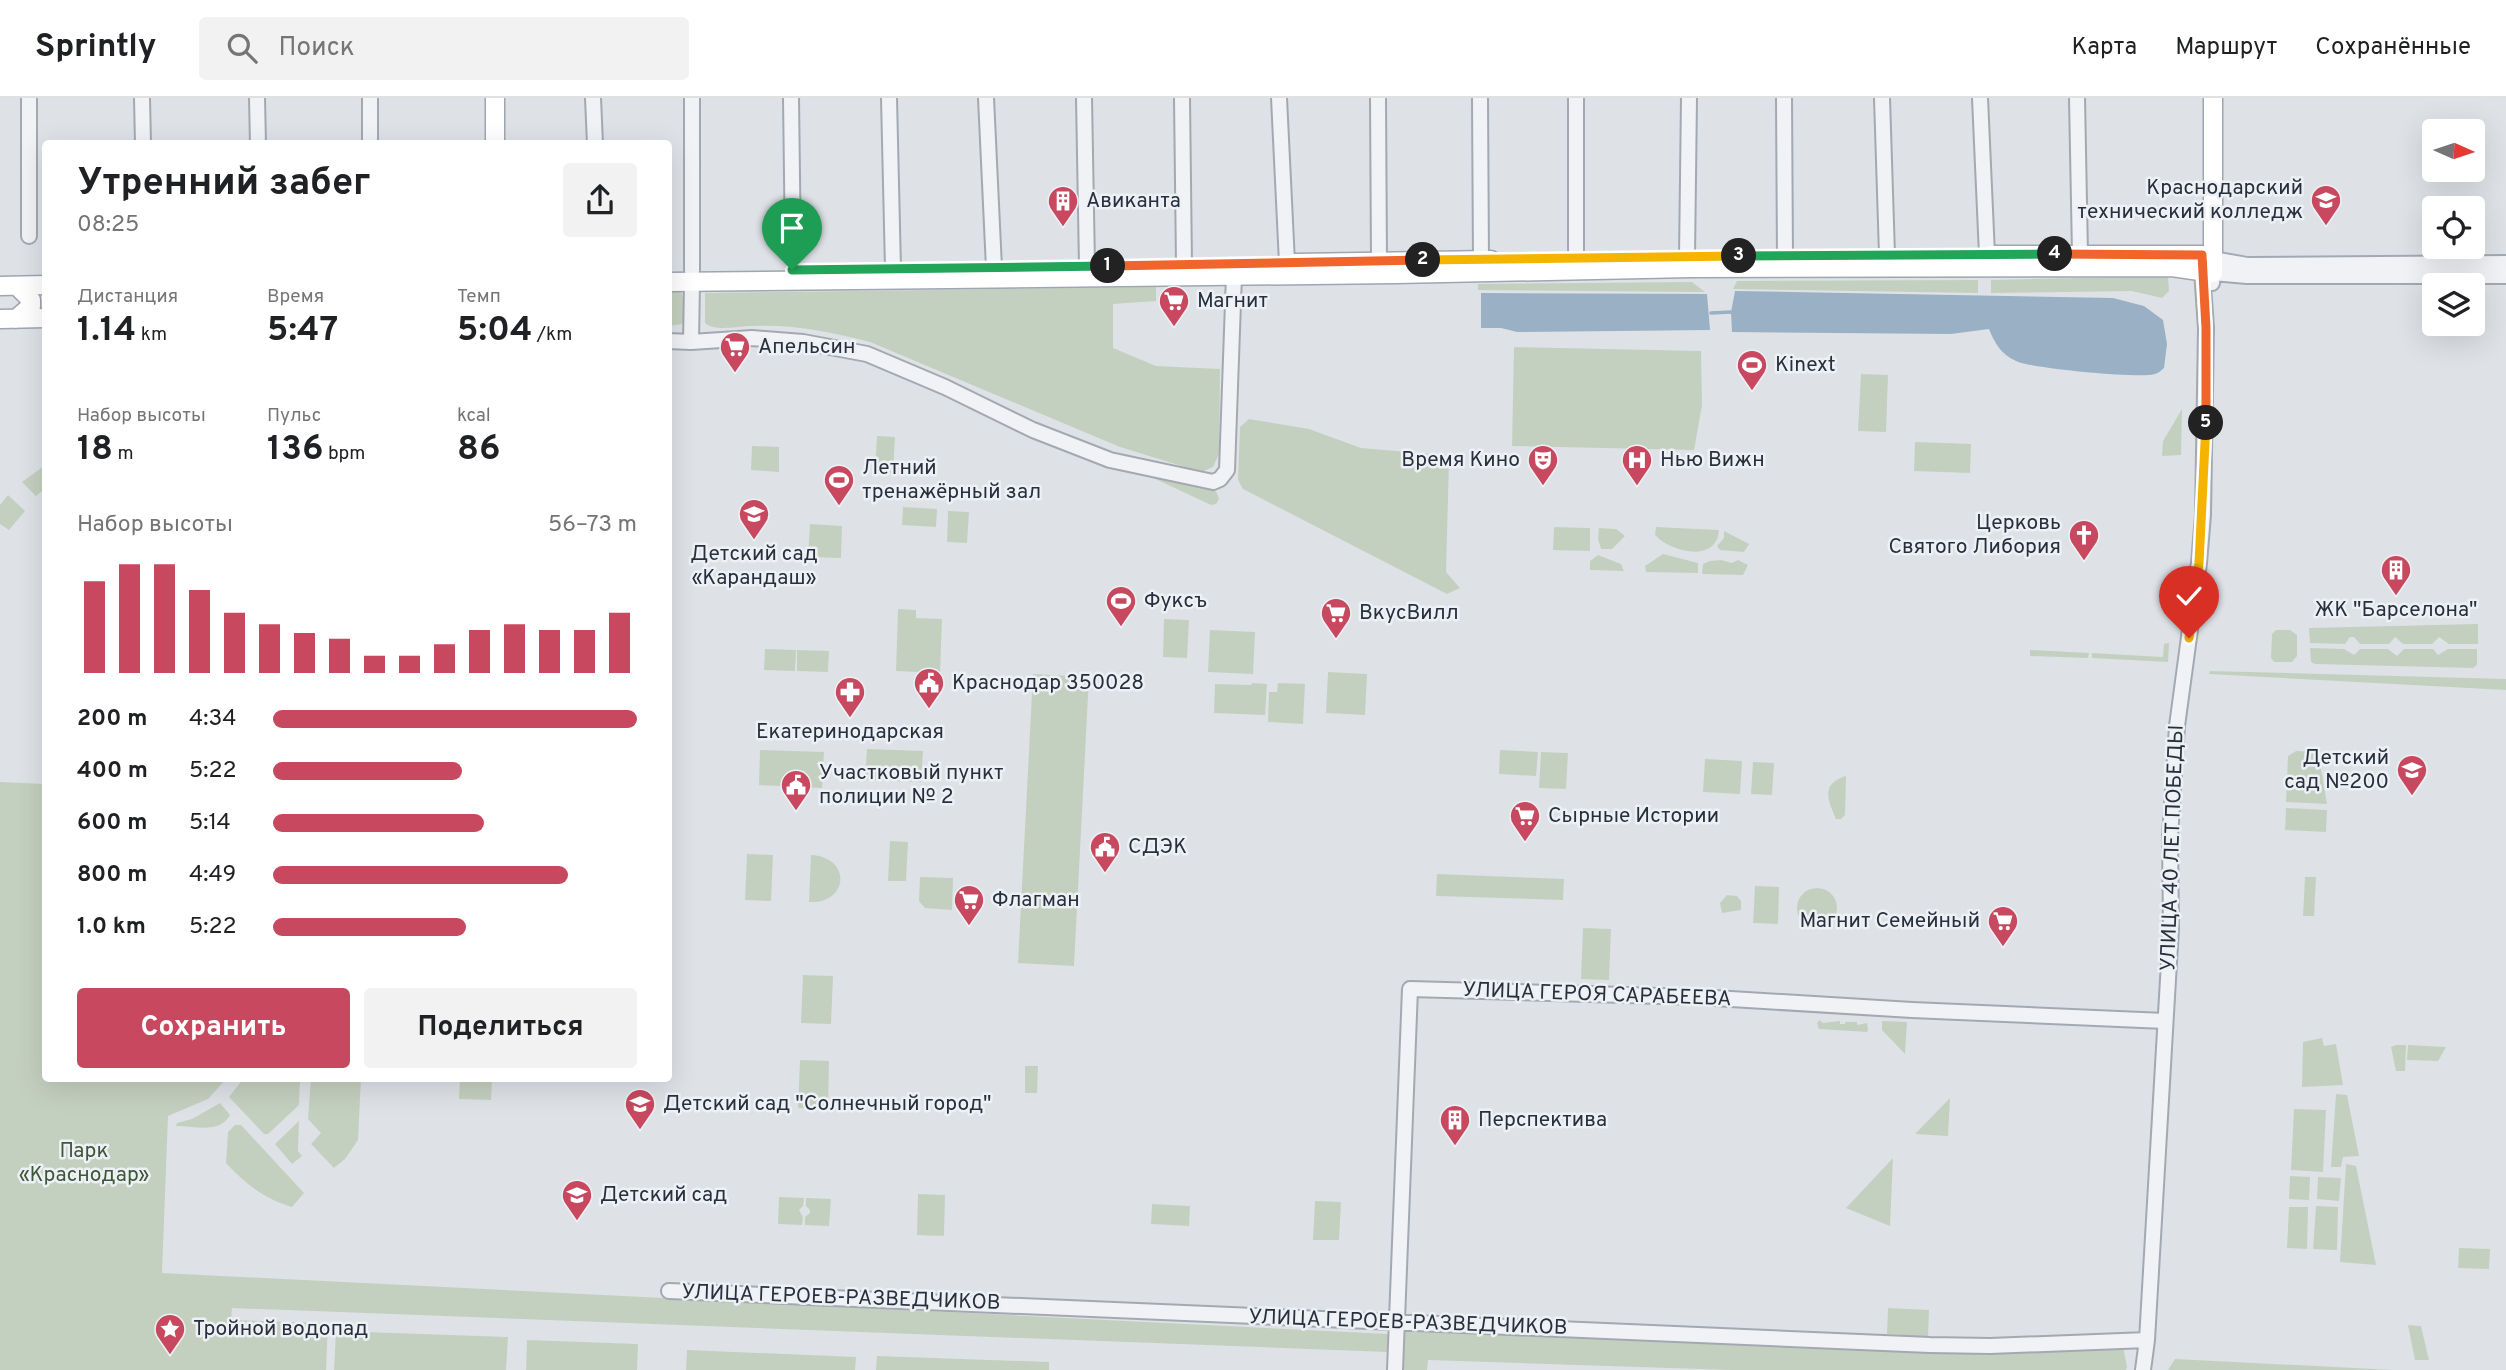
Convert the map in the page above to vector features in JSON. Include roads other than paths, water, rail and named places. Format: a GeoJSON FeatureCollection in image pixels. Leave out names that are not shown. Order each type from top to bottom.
{"type":"FeatureCollection","features":[{"type":"Feature","properties":{"kind":"main road"},"geometry":{"type":"LineString","coordinates":[[488,98],[489,140]]}},
{"type":"Feature","properties":{"kind":"main road"},"geometry":{"type":"LineString","coordinates":[[495,98],[495,140]]}},
{"type":"Feature","properties":{"kind":"main road","name":"УЛИЦА 40 ЛЕТ ПОБЕДЫ"},"geometry":{"type":"LineString","coordinates":[[2203,98],[2208,265]]}},
{"type":"Feature","properties":{"kind":"main road","name":"УЛИЦА 40 ЛЕТ ПОБЕДЫ"},"geometry":{"type":"LineString","coordinates":[[2208,265],[2213,98]]}},
{"type":"Feature","properties":{"kind":"main road"},"geometry":{"type":"LineString","coordinates":[[684,278],[893,269],[1886,255],[2080,254],[2208,265]]}},
{"type":"Feature","properties":{"kind":"main road"},"geometry":{"type":"LineString","coordinates":[[684,278],[2208,265]]}},
{"type":"Feature","properties":{"kind":"main road"},"geometry":{"type":"LineString","coordinates":[[8,286],[42,285]]}},
{"type":"Feature","properties":{"kind":"main road"},"geometry":{"type":"LineString","coordinates":[[8,286],[31,300],[31,306],[8,319]]}},
{"type":"Feature","properties":{"kind":"main road"},"geometry":{"type":"LineString","coordinates":[[8,319],[42,316]]}},
{"type":"Feature","properties":{"kind":"street"},"geometry":{"type":"LineString","coordinates":[[29,98],[29,236]]}},
{"type":"Feature","properties":{"kind":"street"},"geometry":{"type":"LineString","coordinates":[[142,98],[142,140]]}},
{"type":"Feature","properties":{"kind":"street"},"geometry":{"type":"LineString","coordinates":[[257,98],[258,140]]}},
{"type":"Feature","properties":{"kind":"street"},"geometry":{"type":"LineString","coordinates":[[370,98],[370,140]]}},
{"type":"Feature","properties":{"kind":"street"},"geometry":{"type":"LineString","coordinates":[[593,98],[595,140]]}},
{"type":"Feature","properties":{"kind":"street"},"geometry":{"type":"LineString","coordinates":[[691,342],[684,278],[692,98]]}},
{"type":"Feature","properties":{"kind":"street"},"geometry":{"type":"LineString","coordinates":[[791,98],[793,253]]}},
{"type":"Feature","properties":{"kind":"street"},"geometry":{"type":"LineString","coordinates":[[889,98],[893,269]]}},
{"type":"Feature","properties":{"kind":"street"},"geometry":{"type":"LineString","coordinates":[[986,98],[994,268]]}},
{"type":"Feature","properties":{"kind":"street"},"geometry":{"type":"LineString","coordinates":[[1084,98],[1087,266]]}},
{"type":"Feature","properties":{"kind":"street"},"geometry":{"type":"LineString","coordinates":[[1182,98],[1184,265]]}},
{"type":"Feature","properties":{"kind":"street"},"geometry":{"type":"LineString","coordinates":[[1279,98],[1287,263]]}},
{"type":"Feature","properties":{"kind":"street"},"geometry":{"type":"LineString","coordinates":[[1378,98],[1379,261]]}},
{"type":"Feature","properties":{"kind":"street"},"geometry":{"type":"LineString","coordinates":[[1480,98],[1481,260]]}},
{"type":"Feature","properties":{"kind":"street"},"geometry":{"type":"LineString","coordinates":[[1576,98],[1576,259]]}},
{"type":"Feature","properties":{"kind":"street"},"geometry":{"type":"LineString","coordinates":[[1688,257],[1689,98]]}},
{"type":"Feature","properties":{"kind":"street"},"geometry":{"type":"LineString","coordinates":[[1784,98],[1785,256]]}},
{"type":"Feature","properties":{"kind":"street"},"geometry":{"type":"LineString","coordinates":[[1882,98],[1886,255]]}},
{"type":"Feature","properties":{"kind":"street"},"geometry":{"type":"LineString","coordinates":[[1980,98],[1987,255]]}},
{"type":"Feature","properties":{"kind":"street"},"geometry":{"type":"LineString","coordinates":[[2077,98],[2080,254]]}},
{"type":"Feature","properties":{"kind":"street"},"geometry":{"type":"LineString","coordinates":[[2208,265],[2506,263]]}},
{"type":"Feature","properties":{"kind":"street"},"geometry":{"type":"LineString","coordinates":[[2208,265],[2246,276],[2506,276]]}},
{"type":"Feature","properties":{"kind":"street","name":"УЛИЦА 40 ЛЕТ ПОБЕДЫ"},"geometry":{"type":"LineString","coordinates":[[2143,1370],[2171,928],[2170,837],[2177,726],[2203,515],[2208,265]]}},
{"type":"Feature","properties":{"kind":"street"},"geometry":{"type":"LineString","coordinates":[[672,341],[752,338],[803,342],[867,354],[1033,430],[1110,460],[1213,482],[1220,479],[1227,470],[1234,275]]}},
{"type":"Feature","properties":{"kind":"street","name":"УЛИЦА ГЕРОЯ САРАБЕЕВА"},"geometry":{"type":"LineString","coordinates":[[1395,1370],[1410,989],[1698,998],[2165,1021]]}},
{"type":"Feature","properties":{"kind":"street","name":"УЛИЦА ГЕРОЕВ-РАЗВЕДЧИКОВ"},"geometry":{"type":"LineString","coordinates":[[669,1291],[1930,1345],[1990,1346],[2147,1340]]}},
{"type":"Feature","properties":{"kind":"water"},"geometry":{"type":"Polygon","coordinates":[[[1735,291],[2113,298],[2144,306],[2163,320],[2167,344],[2164,368],[2155,374],[2129,375],[2025,364],[2002,352],[1989,329],[1951,334],[1732,332],[1731,312],[1735,291]]]}},
{"type":"Feature","properties":{"kind":"water"},"geometry":{"type":"Polygon","coordinates":[[[1481,293],[1707,294],[1710,330],[1517,332],[1501,328],[1481,328],[1481,293]]]}},
{"type":"Feature","properties":{"kind":"waterway"},"geometry":{"type":"LineString","coordinates":[[1711,313],[1731,312]]}},
{"type":"Feature","properties":{"kind":"place","name":"Краснодарский технический колледж"},"geometry":{"type":"Point","coordinates":[2326,227]}},
{"type":"Feature","properties":{"kind":"place","name":"Авиканта"},"geometry":{"type":"Point","coordinates":[1063,228]}},
{"type":"Feature","properties":{"kind":"place","name":"Магнит"},"geometry":{"type":"Point","coordinates":[1174,328]}},
{"type":"Feature","properties":{"kind":"place","name":"Апельсин"},"geometry":{"type":"Point","coordinates":[735,374]}},
{"type":"Feature","properties":{"kind":"place","name":"Kinext"},"geometry":{"type":"Point","coordinates":[1752,392]}},
{"type":"Feature","properties":{"kind":"place","name":"Время Кино"},"geometry":{"type":"Point","coordinates":[1543,487]}},
{"type":"Feature","properties":{"kind":"place","name":"Нью Вижн"},"geometry":{"type":"Point","coordinates":[1637,487]}},
{"type":"Feature","properties":{"kind":"place","name":"Летний тренажёрный зал"},"geometry":{"type":"Point","coordinates":[839,507]}},
{"type":"Feature","properties":{"kind":"place","name":"Детский сад «Карандаш»"},"geometry":{"type":"Point","coordinates":[754,541]}},
{"type":"Feature","properties":{"kind":"place","name":"Церковь Святого Либория"},"geometry":{"type":"Point","coordinates":[2084,562]}},
{"type":"Feature","properties":{"kind":"place","name":"ЖК \"Барселона\""},"geometry":{"type":"Point","coordinates":[2396,597]}},
{"type":"Feature","properties":{"kind":"place","name":"Фуксъ"},"geometry":{"type":"Point","coordinates":[1121,628]}},
{"type":"Feature","properties":{"kind":"place","name":"ВкусВилл"},"geometry":{"type":"Point","coordinates":[1336,640]}},
{"type":"Feature","properties":{"kind":"place","name":"Краснодар 350028"},"geometry":{"type":"Point","coordinates":[929,710]}},
{"type":"Feature","properties":{"kind":"place","name":"Екатеринодарская"},"geometry":{"type":"Point","coordinates":[850,719]}},
{"type":"Feature","properties":{"kind":"place","name":"Детский сад №200"},"geometry":{"type":"Point","coordinates":[2412,797]}},
{"type":"Feature","properties":{"kind":"place","name":"Участковый пункт полиции № 2"},"geometry":{"type":"Point","coordinates":[796,812]}},
{"type":"Feature","properties":{"kind":"place","name":"Сырные Истории"},"geometry":{"type":"Point","coordinates":[1525,843]}},
{"type":"Feature","properties":{"kind":"place","name":"СДЭК"},"geometry":{"type":"Point","coordinates":[1105,874]}},
{"type":"Feature","properties":{"kind":"place","name":"Флагман"},"geometry":{"type":"Point","coordinates":[969,927]}},
{"type":"Feature","properties":{"kind":"place","name":"Магнит Семейный"},"geometry":{"type":"Point","coordinates":[2003,948]}},
{"type":"Feature","properties":{"kind":"place","name":"Детский сад \"Солнечный город\""},"geometry":{"type":"Point","coordinates":[640,1131]}},
{"type":"Feature","properties":{"kind":"place","name":"Перспектива"},"geometry":{"type":"Point","coordinates":[1455,1147]}},
{"type":"Feature","properties":{"kind":"place","name":"Детский сад"},"geometry":{"type":"Point","coordinates":[577,1222]}},
{"type":"Feature","properties":{"kind":"place","name":"Тройной водопад"},"geometry":{"type":"Point","coordinates":[170,1356]}},
{"type":"Feature","properties":{"kind":"park label","name":"Парк «Краснодар»"},"geometry":{"type":"Point","coordinates":[84,1163]}}]}
